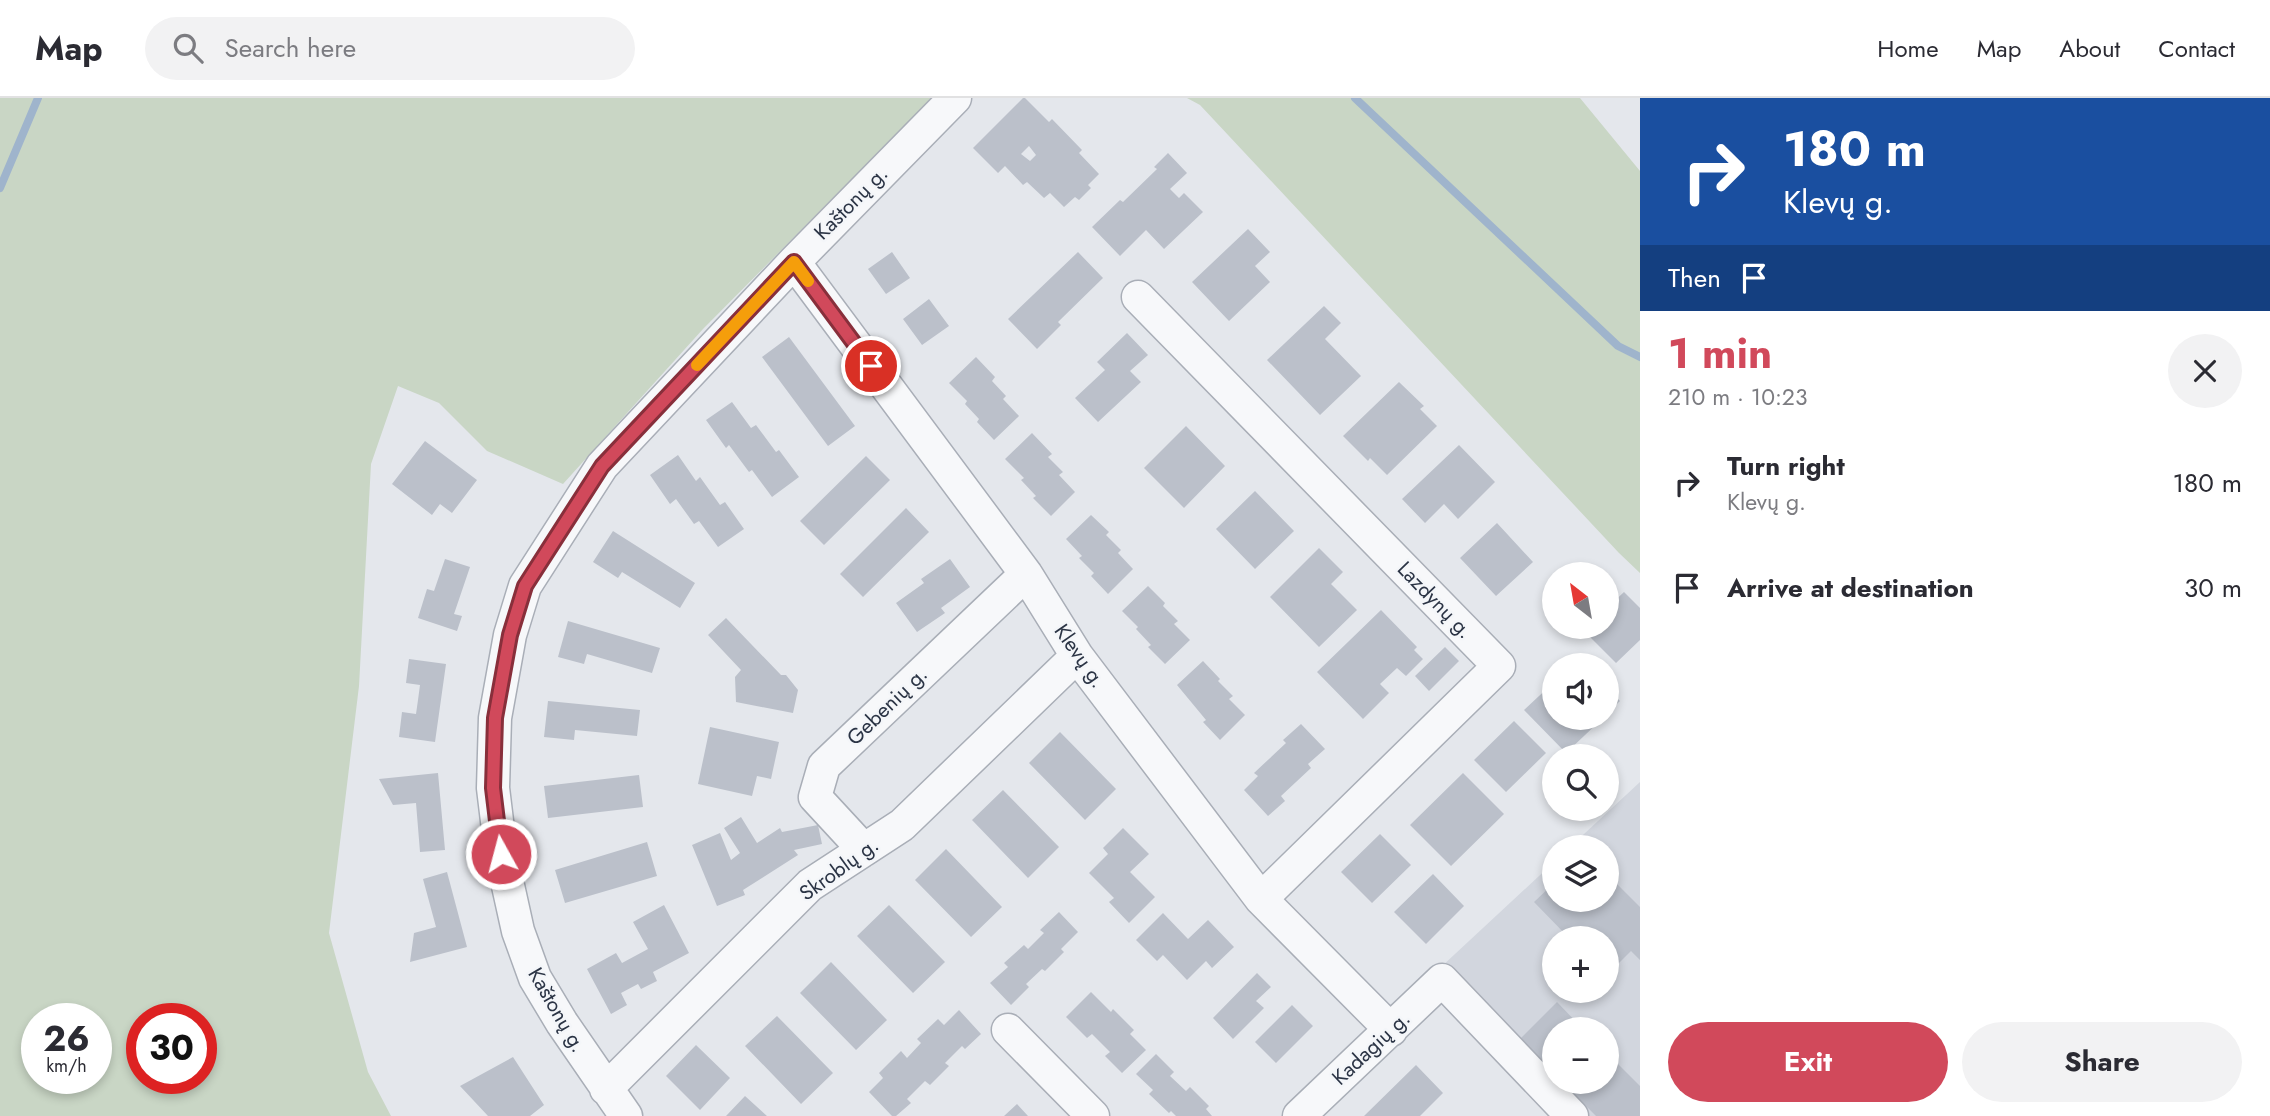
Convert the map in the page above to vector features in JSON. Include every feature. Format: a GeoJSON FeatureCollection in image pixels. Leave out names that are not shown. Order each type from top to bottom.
{"type":"FeatureCollection","features":[{"type":"Feature","properties":{"kind":"street","name":"Kaštonų g."},"geometry":{"type":"LineString","coordinates":[[626,1116],[535,978],[517,931],[501,854],[493,788],[495,718],[510,635],[525,586],[602,466],[794,262],[955,98]]}},
{"type":"Feature","properties":{"kind":"street","name":"Klevų g."},"geometry":{"type":"LineString","coordinates":[[794,262],[1026,574],[1076,656],[1261,899],[1391,1030]]}},
{"type":"Feature","properties":{"kind":"street","name":"Lazdynų g."},"geometry":{"type":"LineString","coordinates":[[1138,298],[1499,666],[1261,899]]}},
{"type":"Feature","properties":{"kind":"street","name":"Gebenių g."},"geometry":{"type":"LineString","coordinates":[[864,850],[815,797],[824,766],[1026,574]]}},
{"type":"Feature","properties":{"kind":"street","name":"Skroblų g."},"geometry":{"type":"LineString","coordinates":[[607,1089],[810,884],[902,825],[1076,656]]}},
{"type":"Feature","properties":{"kind":"street","name":"Kadagių g."},"geometry":{"type":"LineString","coordinates":[[1299,1116],[1442,980],[1572,1116]]}},
{"type":"Feature","properties":{"kind":"street"},"geometry":{"type":"LineString","coordinates":[[1008,1030],[1093,1116]]}},
{"type":"Feature","properties":{"kind":"shaded area"},"geometry":{"type":"Polygon","coordinates":[[[1640,782],[1640,1116],[1587,1116],[1565,1094],[1619,1094],[1619,1017],[1542,1017],[1542,1070],[1441,967],[1542,873],[1542,912],[1619,912],[1619,835],[1583,835],[1598,821],[1619,821],[1619,802],[1640,782]]]}},
{"type":"Feature","properties":{"kind":"green space"},"geometry":{"type":"Polygon","coordinates":[[[0,98],[932,98],[703,329],[563,484],[487,451],[439,403],[398,386],[371,464],[359,686],[329,933],[368,1072],[391,1116],[0,1116],[0,98]]]}},
{"type":"Feature","properties":{"kind":"green space"},"geometry":{"type":"Polygon","coordinates":[[[1187,98],[1580,98],[1640,171],[1640,573],[1200,105],[1187,98]]]}},
{"type":"Feature","properties":{"kind":"building"},"geometry":{"type":"Polygon","coordinates":[[[1025,98],[1049,122],[1052,119],[1082,150],[1079,153],[1099,174],[1088,185],[1091,188],[1079,200],[1075,197],[1064,207],[1050,193],[1044,198],[1027,182],[1023,185],[1005,166],[998,173],[973,148],[1025,98]],[[1029,146],[1021,154],[1030,161],[1036,155],[1029,146]]]}},
{"type":"Feature","properties":{"kind":"building"},"geometry":{"type":"Polygon","coordinates":[[[1168,153],[1187,173],[1170,189],[1179,198],[1184,193],[1203,212],[1164,249],[1146,230],[1120,256],[1092,227],[1157,169],[1154,167],[1168,153]]]}},
{"type":"Feature","properties":{"kind":"building"},"geometry":{"type":"Polygon","coordinates":[[[1248,229],[1270,252],[1255,266],[1270,282],[1229,321],[1192,282],[1248,229]]]}},
{"type":"Feature","properties":{"kind":"building"},"geometry":{"type":"Polygon","coordinates":[[[892,252],[910,278],[886,294],[868,269],[892,252]]]}},
{"type":"Feature","properties":{"kind":"building"},"geometry":{"type":"Polygon","coordinates":[[[1078,252],[1103,278],[1058,322],[1061,325],[1037,349],[1008,319],[1078,252]]]}},
{"type":"Feature","properties":{"kind":"building"},"geometry":{"type":"Polygon","coordinates":[[[929,299],[949,326],[922,345],[903,319],[929,299]]]}},
{"type":"Feature","properties":{"kind":"building"},"geometry":{"type":"Polygon","coordinates":[[[1324,306],[1341,323],[1325,339],[1361,376],[1320,415],[1267,360],[1324,306]]]}},
{"type":"Feature","properties":{"kind":"building"},"geometry":{"type":"Polygon","coordinates":[[[1127,333],[1148,355],[1130,371],[1141,382],[1098,422],[1075,398],[1105,370],[1097,362],[1127,333]]]}},
{"type":"Feature","properties":{"kind":"building"},"geometry":{"type":"Polygon","coordinates":[[[789,337],[855,426],[828,446],[762,357],[789,337]]]}},
{"type":"Feature","properties":{"kind":"building"},"geometry":{"type":"Polygon","coordinates":[[[976,357],[995,377],[992,381],[1006,396],[1003,399],[1019,416],[994,440],[977,422],[979,419],[965,404],[967,401],[949,383],[976,357]]]}},
{"type":"Feature","properties":{"kind":"building"},"geometry":{"type":"Polygon","coordinates":[[[1399,382],[1424,406],[1420,409],[1437,426],[1387,475],[1370,458],[1368,461],[1343,436],[1399,382]]]}},
{"type":"Feature","properties":{"kind":"building"},"geometry":{"type":"Polygon","coordinates":[[[732,402],[751,428],[756,425],[799,477],[772,497],[729,445],[726,448],[706,420],[732,402]]]}},
{"type":"Feature","properties":{"kind":"building"},"geometry":{"type":"Polygon","coordinates":[[[1186,426],[1225,466],[1184,508],[1144,468],[1186,426]]]}},
{"type":"Feature","properties":{"kind":"building"},"geometry":{"type":"Polygon","coordinates":[[[1032,433],[1052,454],[1048,457],[1063,472],[1059,475],[1075,492],[1051,516],[1033,498],[1036,496],[1021,480],[1024,478],[1005,459],[1032,433]]]}},
{"type":"Feature","properties":{"kind":"building"},"geometry":{"type":"Polygon","coordinates":[[[425,441],[477,480],[452,513],[440,504],[432,515],[392,484],[425,441]]]}},
{"type":"Feature","properties":{"kind":"building"},"geometry":{"type":"Polygon","coordinates":[[[1459,445],[1495,482],[1458,519],[1444,504],[1425,523],[1402,499],[1459,445]]]}},
{"type":"Feature","properties":{"kind":"building"},"geometry":{"type":"Polygon","coordinates":[[[678,455],[696,481],[700,477],[720,505],[725,502],[744,529],[718,547],[699,521],[694,524],[676,499],[670,504],[650,475],[678,455]]]}},
{"type":"Feature","properties":{"kind":"building"},"geometry":{"type":"Polygon","coordinates":[[[866,456],[890,480],[824,545],[800,521],[866,456]]]}},
{"type":"Feature","properties":{"kind":"building"},"geometry":{"type":"Polygon","coordinates":[[[1255,491],[1294,531],[1255,569],[1216,529],[1255,491]]]}},
{"type":"Feature","properties":{"kind":"building"},"geometry":{"type":"Polygon","coordinates":[[[906,508],[929,532],[863,597],[840,574],[906,508]]]}},
{"type":"Feature","properties":{"kind":"building"},"geometry":{"type":"Polygon","coordinates":[[[1091,515],[1109,532],[1106,535],[1121,550],[1118,553],[1133,569],[1108,594],[1091,576],[1094,573],[1066,539],[1091,515]]]}},
{"type":"Feature","properties":{"kind":"building"},"geometry":{"type":"Polygon","coordinates":[[[1497,523],[1533,562],[1496,596],[1460,558],[1497,523]]]}},
{"type":"Feature","properties":{"kind":"building"},"geometry":{"type":"Polygon","coordinates":[[[613,531],[695,583],[680,608],[622,572],[618,578],[593,562],[613,531]]]}},
{"type":"Feature","properties":{"kind":"building"},"geometry":{"type":"Polygon","coordinates":[[[1319,548],[1343,572],[1331,584],[1357,610],[1319,647],[1270,597],[1319,548]]]}},
{"type":"Feature","properties":{"kind":"building"},"geometry":{"type":"Polygon","coordinates":[[[445,559],[470,567],[454,614],[462,616],[457,631],[418,618],[427,589],[434,591],[445,559]]]}},
{"type":"Feature","properties":{"kind":"building"},"geometry":{"type":"Polygon","coordinates":[[[950,559],[970,587],[941,608],[945,613],[917,632],[896,603],[924,583],[921,579],[950,559]]]}},
{"type":"Feature","properties":{"kind":"building"},"geometry":{"type":"Polygon","coordinates":[[[1148,586],[1165,603],[1163,606],[1178,621],[1174,624],[1190,640],[1165,664],[1148,647],[1151,645],[1122,611],[1148,586]]]}},
{"type":"Feature","properties":{"kind":"building"},"geometry":{"type":"Polygon","coordinates":[[[1624,592],[1640,608],[1640,640],[1619,660],[1619,653],[1606,653],[1592,639],[1619,639],[1619,597],[1624,592]]]}},
{"type":"Feature","properties":{"kind":"building"},"geometry":{"type":"Polygon","coordinates":[[[1381,610],[1417,647],[1414,650],[1423,659],[1406,676],[1397,668],[1380,684],[1389,693],[1363,719],[1317,672],[1381,610]]]}},
{"type":"Feature","properties":{"kind":"building"},"geometry":{"type":"Polygon","coordinates":[[[726,618],[781,675],[786,675],[798,690],[793,713],[736,702],[735,677],[741,670],[708,635],[726,618]]]}},
{"type":"Feature","properties":{"kind":"building"},"geometry":{"type":"Polygon","coordinates":[[[568,621],[660,648],[652,673],[587,654],[584,664],[558,657],[568,621]]]}},
{"type":"Feature","properties":{"kind":"building"},"geometry":{"type":"Polygon","coordinates":[[[1445,647],[1459,661],[1429,691],[1415,676],[1445,647]]]}},
{"type":"Feature","properties":{"kind":"building"},"geometry":{"type":"Polygon","coordinates":[[[409,659],[446,664],[435,742],[399,737],[402,712],[416,714],[420,685],[406,683],[409,659]]]}},
{"type":"Feature","properties":{"kind":"building"},"geometry":{"type":"Polygon","coordinates":[[[1203,661],[1233,696],[1229,699],[1245,715],[1220,740],[1203,722],[1206,720],[1177,685],[1203,661]]]}},
{"type":"Feature","properties":{"kind":"building"},"geometry":{"type":"Polygon","coordinates":[[[1542,693],[1542,728],[1524,710],[1542,693]]]}},
{"type":"Feature","properties":{"kind":"building"},"geometry":{"type":"Polygon","coordinates":[[[548,701],[640,710],[637,736],[575,730],[574,740],[544,737],[548,701]]]}},
{"type":"Feature","properties":{"kind":"building"},"geometry":{"type":"Polygon","coordinates":[[[1514,721],[1542,749],[1542,757],[1506,792],[1474,760],[1514,721]]]}},
{"type":"Feature","properties":{"kind":"building"},"geometry":{"type":"Polygon","coordinates":[[[1301,724],[1325,749],[1308,764],[1311,768],[1281,796],[1285,801],[1268,816],[1244,790],[1258,776],[1254,773],[1286,743],[1283,740],[1301,724]]]}},
{"type":"Feature","properties":{"kind":"building"},"geometry":{"type":"Polygon","coordinates":[[[710,727],[779,742],[771,779],[757,776],[752,796],[698,784],[710,727]]]}},
{"type":"Feature","properties":{"kind":"building"},"geometry":{"type":"Polygon","coordinates":[[[1544,730],[1590,730],[1576,744],[1557,744],[1544,730]]]}},
{"type":"Feature","properties":{"kind":"building"},"geometry":{"type":"Polygon","coordinates":[[[1060,732],[1116,789],[1085,820],[1029,763],[1060,732]]]}},
{"type":"Feature","properties":{"kind":"building"},"geometry":{"type":"Polygon","coordinates":[[[438,773],[445,850],[420,852],[416,803],[393,805],[379,779],[438,773]]]}},
{"type":"Feature","properties":{"kind":"building"},"geometry":{"type":"Polygon","coordinates":[[[1463,773],[1504,814],[1451,866],[1410,825],[1463,773]]]}},
{"type":"Feature","properties":{"kind":"building"},"geometry":{"type":"Polygon","coordinates":[[[639,775],[643,807],[548,818],[544,786],[639,775]]]}},
{"type":"Feature","properties":{"kind":"building"},"geometry":{"type":"Polygon","coordinates":[[[1003,790],[1059,847],[1028,878],[972,820],[1003,790]]]}},
{"type":"Feature","properties":{"kind":"building"},"geometry":{"type":"Polygon","coordinates":[[[741,817],[757,843],[780,828],[782,832],[818,825],[822,844],[794,850],[798,855],[743,890],[745,895],[717,906],[692,845],[720,833],[731,860],[740,853],[724,828],[741,817]]]}},
{"type":"Feature","properties":{"kind":"building"},"geometry":{"type":"Polygon","coordinates":[[[1123,828],[1149,854],[1130,872],[1155,897],[1129,923],[1109,902],[1114,898],[1089,873],[1108,854],[1103,848],[1123,828]]]}},
{"type":"Feature","properties":{"kind":"building"},"geometry":{"type":"Polygon","coordinates":[[[1380,834],[1411,865],[1372,903],[1341,872],[1380,834]]]}},
{"type":"Feature","properties":{"kind":"building"},"geometry":{"type":"Polygon","coordinates":[[[647,842],[657,876],[565,903],[555,870],[647,842]]]}},
{"type":"Feature","properties":{"kind":"building"},"geometry":{"type":"Polygon","coordinates":[[[946,849],[1002,907],[971,937],[915,880],[946,849]]]}},
{"type":"Feature","properties":{"kind":"building"},"geometry":{"type":"Polygon","coordinates":[[[447,872],[467,947],[410,962],[414,933],[436,927],[423,879],[447,872]]]}},
{"type":"Feature","properties":{"kind":"building"},"geometry":{"type":"Polygon","coordinates":[[[1433,874],[1464,906],[1426,944],[1394,912],[1433,874]]]}},
{"type":"Feature","properties":{"kind":"building"},"geometry":{"type":"Polygon","coordinates":[[[1619,886],[1640,907],[1640,960],[1631,951],[1619,963],[1619,926],[1557,926],[1544,912],[1619,912],[1619,886]]]}},
{"type":"Feature","properties":{"kind":"building"},"geometry":{"type":"Polygon","coordinates":[[[1542,894],[1542,910],[1534,902],[1542,894]]]}},
{"type":"Feature","properties":{"kind":"building"},"geometry":{"type":"Polygon","coordinates":[[[664,905],[689,953],[653,972],[657,981],[641,989],[638,984],[621,993],[627,1005],[611,1014],[587,969],[616,953],[622,963],[648,949],[633,922],[664,905]]]}},
{"type":"Feature","properties":{"kind":"building"},"geometry":{"type":"Polygon","coordinates":[[[889,905],[945,962],[913,993],[857,936],[889,905]]]}},
{"type":"Feature","properties":{"kind":"building"},"geometry":{"type":"Polygon","coordinates":[[[1059,912],[1078,932],[1061,949],[1064,952],[1045,971],[1042,969],[1026,984],[1029,987],[1011,1005],[990,983],[1008,967],[1004,963],[1024,945],[1028,949],[1044,933],[1040,930],[1059,912]]]}},
{"type":"Feature","properties":{"kind":"building"},"geometry":{"type":"Polygon","coordinates":[[[1163,913],[1188,939],[1208,920],[1234,947],[1212,968],[1206,961],[1187,980],[1163,955],[1157,961],[1136,940],[1163,913]]]}},
{"type":"Feature","properties":{"kind":"building"},"geometry":{"type":"Polygon","coordinates":[[[831,962],[887,1020],[856,1050],[800,993],[831,962]]]}},
{"type":"Feature","properties":{"kind":"building"},"geometry":{"type":"Polygon","coordinates":[[[1257,973],[1271,987],[1256,1001],[1264,1008],[1233,1039],[1213,1018],[1257,973]]]}},
{"type":"Feature","properties":{"kind":"building"},"geometry":{"type":"Polygon","coordinates":[[[1091,992],[1134,1030],[1130,1034],[1146,1050],[1122,1073],[1105,1056],[1110,1052],[1092,1034],[1087,1038],[1066,1017],[1091,992]]]}},
{"type":"Feature","properties":{"kind":"building"},"geometry":{"type":"Polygon","coordinates":[[[1558,1003],[1571,1017],[1542,1017],[1558,1003]]]}},
{"type":"Feature","properties":{"kind":"building"},"geometry":{"type":"Polygon","coordinates":[[[1292,1005],[1313,1026],[1276,1063],[1255,1042],[1292,1005]]]}},
{"type":"Feature","properties":{"kind":"building"},"geometry":{"type":"Polygon","coordinates":[[[959,1010],[981,1034],[965,1049],[962,1046],[945,1063],[949,1066],[930,1085],[925,1081],[907,1099],[911,1103],[896,1116],[892,1116],[869,1092],[883,1078],[879,1073],[901,1051],[907,1058],[921,1043],[917,1039],[938,1019],[944,1025],[959,1010]]]}},
{"type":"Feature","properties":{"kind":"building"},"geometry":{"type":"Polygon","coordinates":[[[777,1016],[833,1073],[801,1104],[745,1046],[777,1016]]]}},
{"type":"Feature","properties":{"kind":"building"},"geometry":{"type":"Polygon","coordinates":[[[1542,1017],[1542,1062],[1520,1039],[1542,1017]]]}},
{"type":"Feature","properties":{"kind":"building"},"geometry":{"type":"Polygon","coordinates":[[[696,1045],[730,1078],[700,1110],[666,1076],[696,1045]]]}},
{"type":"Feature","properties":{"kind":"building"},"geometry":{"type":"Polygon","coordinates":[[[1156,1054],[1174,1072],[1170,1076],[1186,1091],[1190,1087],[1209,1106],[1206,1109],[1212,1116],[1176,1116],[1149,1094],[1153,1090],[1136,1074],[1156,1054]]]}},
{"type":"Feature","properties":{"kind":"building"},"geometry":{"type":"Polygon","coordinates":[[[513,1057],[544,1105],[530,1116],[488,1116],[460,1086],[513,1057]]]}},
{"type":"Feature","properties":{"kind":"building"},"geometry":{"type":"Polygon","coordinates":[[[1416,1065],[1443,1093],[1420,1116],[1364,1116],[1416,1065]]]}},
{"type":"Feature","properties":{"kind":"building"},"geometry":{"type":"Polygon","coordinates":[[[1619,1065],[1640,1086],[1640,1116],[1596,1116],[1574,1094],[1619,1094],[1619,1065]]]}},
{"type":"Feature","properties":{"kind":"building"},"geometry":{"type":"Polygon","coordinates":[[[745,1096],[767,1116],[726,1116],[745,1096]]]}},
{"type":"Feature","properties":{"kind":"building"},"geometry":{"type":"Polygon","coordinates":[[[1017,1104],[1028,1116],[1004,1116],[1017,1104]]]}},
{"type":"Feature","properties":{"kind":"waterway"},"geometry":{"type":"LineString","coordinates":[[0,188],[38,98]]}},
{"type":"Feature","properties":{"kind":"waterway"},"geometry":{"type":"LineString","coordinates":[[1355,98],[1618,346],[1640,357]]}},
{"type":"Feature","properties":{"kind":"slow traffic"},"geometry":{"type":"LineString","coordinates":[[697,365],[794,262],[808,281]]}},
{"type":"Feature","properties":{"kind":"route"},"geometry":{"type":"LineString","coordinates":[[501,854],[493,788],[495,718],[510,635],[525,586],[602,466],[794,262],[871,366]]}}]}
